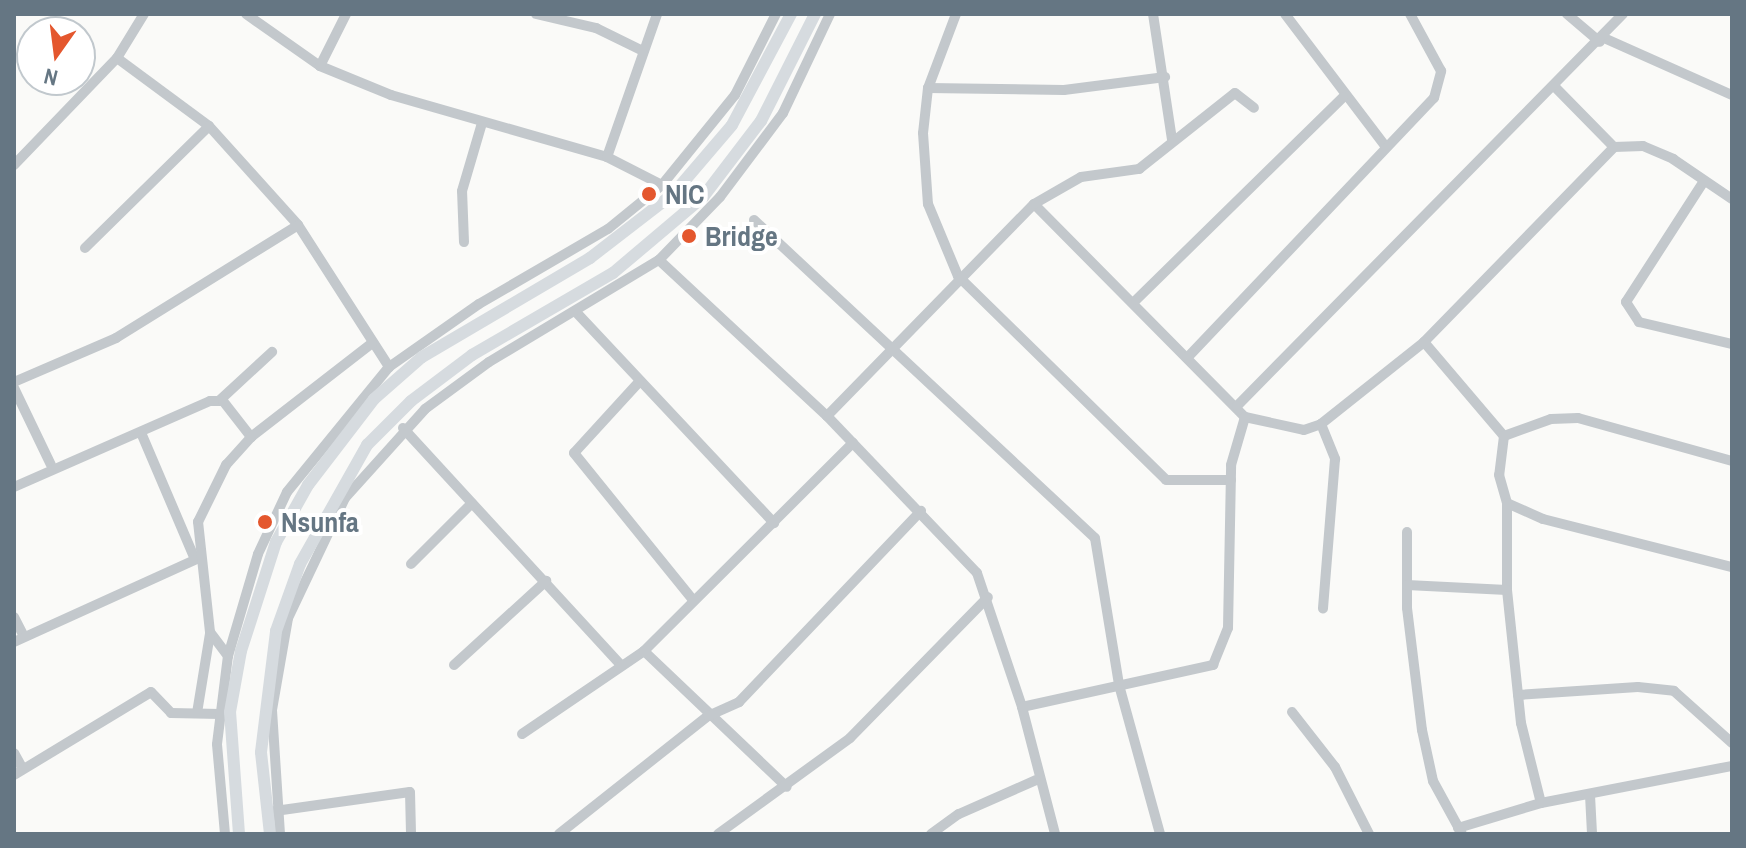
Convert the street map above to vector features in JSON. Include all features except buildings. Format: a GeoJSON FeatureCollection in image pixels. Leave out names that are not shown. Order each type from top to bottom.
{"type":"FeatureCollection","features":[{"type":"Feature","properties":{"kind":"main road"},"geometry":{"type":"LineString","coordinates":[[239,834],[230,777],[230,712],[238,666],[276,542],[308,485],[374,399],[422,357],[590,258],[674,193],[732,125],[791,14]]}},
{"type":"Feature","properties":{"kind":"main road"},"geometry":{"type":"LineString","coordinates":[[270,834],[261,752],[276,631],[307,551],[367,445],[411,401],[472,355],[613,273],[703,197],[761,121],[815,14]]}},
{"type":"Feature","properties":{"kind":"street"},"geometry":{"type":"LineString","coordinates":[[14,165],[117,58],[144,14]]}},
{"type":"Feature","properties":{"kind":"street"},"geometry":{"type":"LineString","coordinates":[[246,14],[320,66],[482,123],[607,157],[662,185]]}},
{"type":"Feature","properties":{"kind":"street"},"geometry":{"type":"LineString","coordinates":[[320,66],[346,14]]}},
{"type":"Feature","properties":{"kind":"street"},"geometry":{"type":"LineString","coordinates":[[536,14],[596,28],[643,51]]}},
{"type":"Feature","properties":{"kind":"street"},"geometry":{"type":"LineString","coordinates":[[607,157],[657,14]]}},
{"type":"Feature","properties":{"kind":"street"},"geometry":{"type":"LineString","coordinates":[[225,834],[220,714],[228,656],[258,554],[287,492],[389,367],[479,304],[608,229],[662,185],[735,95],[776,14]]}},
{"type":"Feature","properties":{"kind":"street"},"geometry":{"type":"LineString","coordinates":[[280,834],[275,811],[272,710],[288,618],[345,498],[403,428],[489,362],[659,260],[720,197],[783,113],[830,14]]}},
{"type":"Feature","properties":{"kind":"street"},"geometry":{"type":"LineString","coordinates":[[956,14],[928,88],[928,204],[958,276],[1166,480],[1231,480]]}},
{"type":"Feature","properties":{"kind":"street"},"geometry":{"type":"LineString","coordinates":[[1153,14],[1165,77],[1172,140]]}},
{"type":"Feature","properties":{"kind":"street"},"geometry":{"type":"LineString","coordinates":[[1285,14],[1343,97],[1386,147]]}},
{"type":"Feature","properties":{"kind":"street"},"geometry":{"type":"LineString","coordinates":[[1187,358],[1434,98],[1442,79],[1410,14]]}},
{"type":"Feature","properties":{"kind":"street"},"geometry":{"type":"LineString","coordinates":[[1567,14],[1602,40],[1731,92]]}},
{"type":"Feature","properties":{"kind":"street"},"geometry":{"type":"LineString","coordinates":[[1237,406],[1602,40],[1623,14]]}},
{"type":"Feature","properties":{"kind":"street"},"geometry":{"type":"LineString","coordinates":[[117,58],[209,126],[298,225],[389,367]]}},
{"type":"Feature","properties":{"kind":"street"},"geometry":{"type":"LineString","coordinates":[[928,88],[1064,90],[1165,77]]}},
{"type":"Feature","properties":{"kind":"street"},"geometry":{"type":"LineString","coordinates":[[1555,87],[1614,147]]}},
{"type":"Feature","properties":{"kind":"street"},"geometry":{"type":"LineString","coordinates":[[827,416],[897,348],[958,276],[1034,204],[1081,177],[1139,169],[1235,93],[1254,108]]}},
{"type":"Feature","properties":{"kind":"street"},"geometry":{"type":"LineString","coordinates":[[1136,300],[1343,97]]}},
{"type":"Feature","properties":{"kind":"street"},"geometry":{"type":"LineString","coordinates":[[464,242],[462,191],[482,123]]}},
{"type":"Feature","properties":{"kind":"street"},"geometry":{"type":"LineString","coordinates":[[85,248],[209,126]]}},
{"type":"Feature","properties":{"kind":"street"},"geometry":{"type":"LineString","coordinates":[[1034,204],[1136,300],[1245,417],[1283,429],[1321,424],[1424,342],[1614,147],[1643,146],[1732,199]]}},
{"type":"Feature","properties":{"kind":"street"},"geometry":{"type":"LineString","coordinates":[[1704,181],[1626,302],[1639,322],[1732,344]]}},
{"type":"Feature","properties":{"kind":"street"},"geometry":{"type":"LineString","coordinates":[[754,220],[897,348],[1095,538],[1119,685],[1160,834]]}},
{"type":"Feature","properties":{"kind":"street"},"geometry":{"type":"LineString","coordinates":[[51,465],[14,385],[116,338],[298,225]]}},
{"type":"Feature","properties":{"kind":"street"},"geometry":{"type":"LineString","coordinates":[[659,260],[827,416],[977,573],[988,597],[1022,707],[1036,780],[1055,834]]}},
{"type":"Feature","properties":{"kind":"street"},"geometry":{"type":"LineString","coordinates":[[575,311],[774,523]]}},
{"type":"Feature","properties":{"kind":"street"},"geometry":{"type":"LineString","coordinates":[[1424,342],[1504,436],[1499,481],[1507,503],[1507,590],[1518,695],[1541,803]]}},
{"type":"Feature","properties":{"kind":"street"},"geometry":{"type":"LineString","coordinates":[[197,713],[210,634],[198,558],[198,522],[226,465],[251,437],[372,343]]}},
{"type":"Feature","properties":{"kind":"street"},"geometry":{"type":"LineString","coordinates":[[14,487],[51,465],[142,435],[220,400],[272,352]]}},
{"type":"Feature","properties":{"kind":"street"},"geometry":{"type":"LineString","coordinates":[[639,382],[574,453],[693,600]]}},
{"type":"Feature","properties":{"kind":"street"},"geometry":{"type":"LineString","coordinates":[[220,400],[251,437]]}},
{"type":"Feature","properties":{"kind":"street"},"geometry":{"type":"LineString","coordinates":[[1022,707],[1119,685],[1206,670],[1216,660],[1228,628],[1234,569],[1231,480],[1234,442],[1245,417]]}},
{"type":"Feature","properties":{"kind":"street"},"geometry":{"type":"LineString","coordinates":[[1504,436],[1551,419],[1578,418],[1732,461]]}},
{"type":"Feature","properties":{"kind":"street"},"geometry":{"type":"LineString","coordinates":[[1321,424],[1335,459],[1323,609]]}},
{"type":"Feature","properties":{"kind":"street"},"geometry":{"type":"LineString","coordinates":[[403,428],[621,665]]}},
{"type":"Feature","properties":{"kind":"street"},"geometry":{"type":"LineString","coordinates":[[142,435],[198,558]]}},
{"type":"Feature","properties":{"kind":"street"},"geometry":{"type":"LineString","coordinates":[[522,734],[644,651],[853,443]]}},
{"type":"Feature","properties":{"kind":"street"},"geometry":{"type":"LineString","coordinates":[[411,564],[472,503]]}},
{"type":"Feature","properties":{"kind":"street"},"geometry":{"type":"LineString","coordinates":[[1507,503],[1543,519],[1732,567]]}},
{"type":"Feature","properties":{"kind":"street"},"geometry":{"type":"LineString","coordinates":[[559,834],[708,716],[739,702],[921,511]]}},
{"type":"Feature","properties":{"kind":"street"},"geometry":{"type":"LineString","coordinates":[[1407,532],[1407,585],[1422,730],[1433,781],[1460,831],[1541,803],[1732,766]]}},
{"type":"Feature","properties":{"kind":"street"},"geometry":{"type":"LineString","coordinates":[[14,617],[19,638],[198,558]]}},
{"type":"Feature","properties":{"kind":"street"},"geometry":{"type":"LineString","coordinates":[[454,665],[546,581]]}},
{"type":"Feature","properties":{"kind":"street"},"geometry":{"type":"LineString","coordinates":[[1407,585],[1507,590]]}},
{"type":"Feature","properties":{"kind":"street"},"geometry":{"type":"LineString","coordinates":[[718,834],[787,787],[850,738],[988,597]]}},
{"type":"Feature","properties":{"kind":"street"},"geometry":{"type":"LineString","coordinates":[[210,634],[228,656]]}},
{"type":"Feature","properties":{"kind":"street"},"geometry":{"type":"LineString","coordinates":[[644,651],[708,716],[787,787]]}},
{"type":"Feature","properties":{"kind":"street"},"geometry":{"type":"LineString","coordinates":[[1518,695],[1638,687],[1674,691],[1732,743]]}},
{"type":"Feature","properties":{"kind":"street"},"geometry":{"type":"LineString","coordinates":[[14,753],[19,772],[151,692],[171,713],[220,714]]}},
{"type":"Feature","properties":{"kind":"street"},"geometry":{"type":"LineString","coordinates":[[1292,712],[1335,767],[1369,834]]}},
{"type":"Feature","properties":{"kind":"street"},"geometry":{"type":"LineString","coordinates":[[931,834],[944,831],[959,814],[1036,780]]}},
{"type":"Feature","properties":{"kind":"street"},"geometry":{"type":"LineString","coordinates":[[275,811],[410,792],[411,834]]}},
{"type":"Feature","properties":{"kind":"street"},"geometry":{"type":"LineString","coordinates":[[1590,795],[1592,834]]}},
{"type":"Feature","properties":{"kind":"place","name":"NIC"},"geometry":{"type":"Point","coordinates":[649,194]}},
{"type":"Feature","properties":{"kind":"place","name":"Bridge"},"geometry":{"type":"Point","coordinates":[689,236]}},
{"type":"Feature","properties":{"kind":"place","name":"Nsunfa"},"geometry":{"type":"Point","coordinates":[265,522]}}]}
